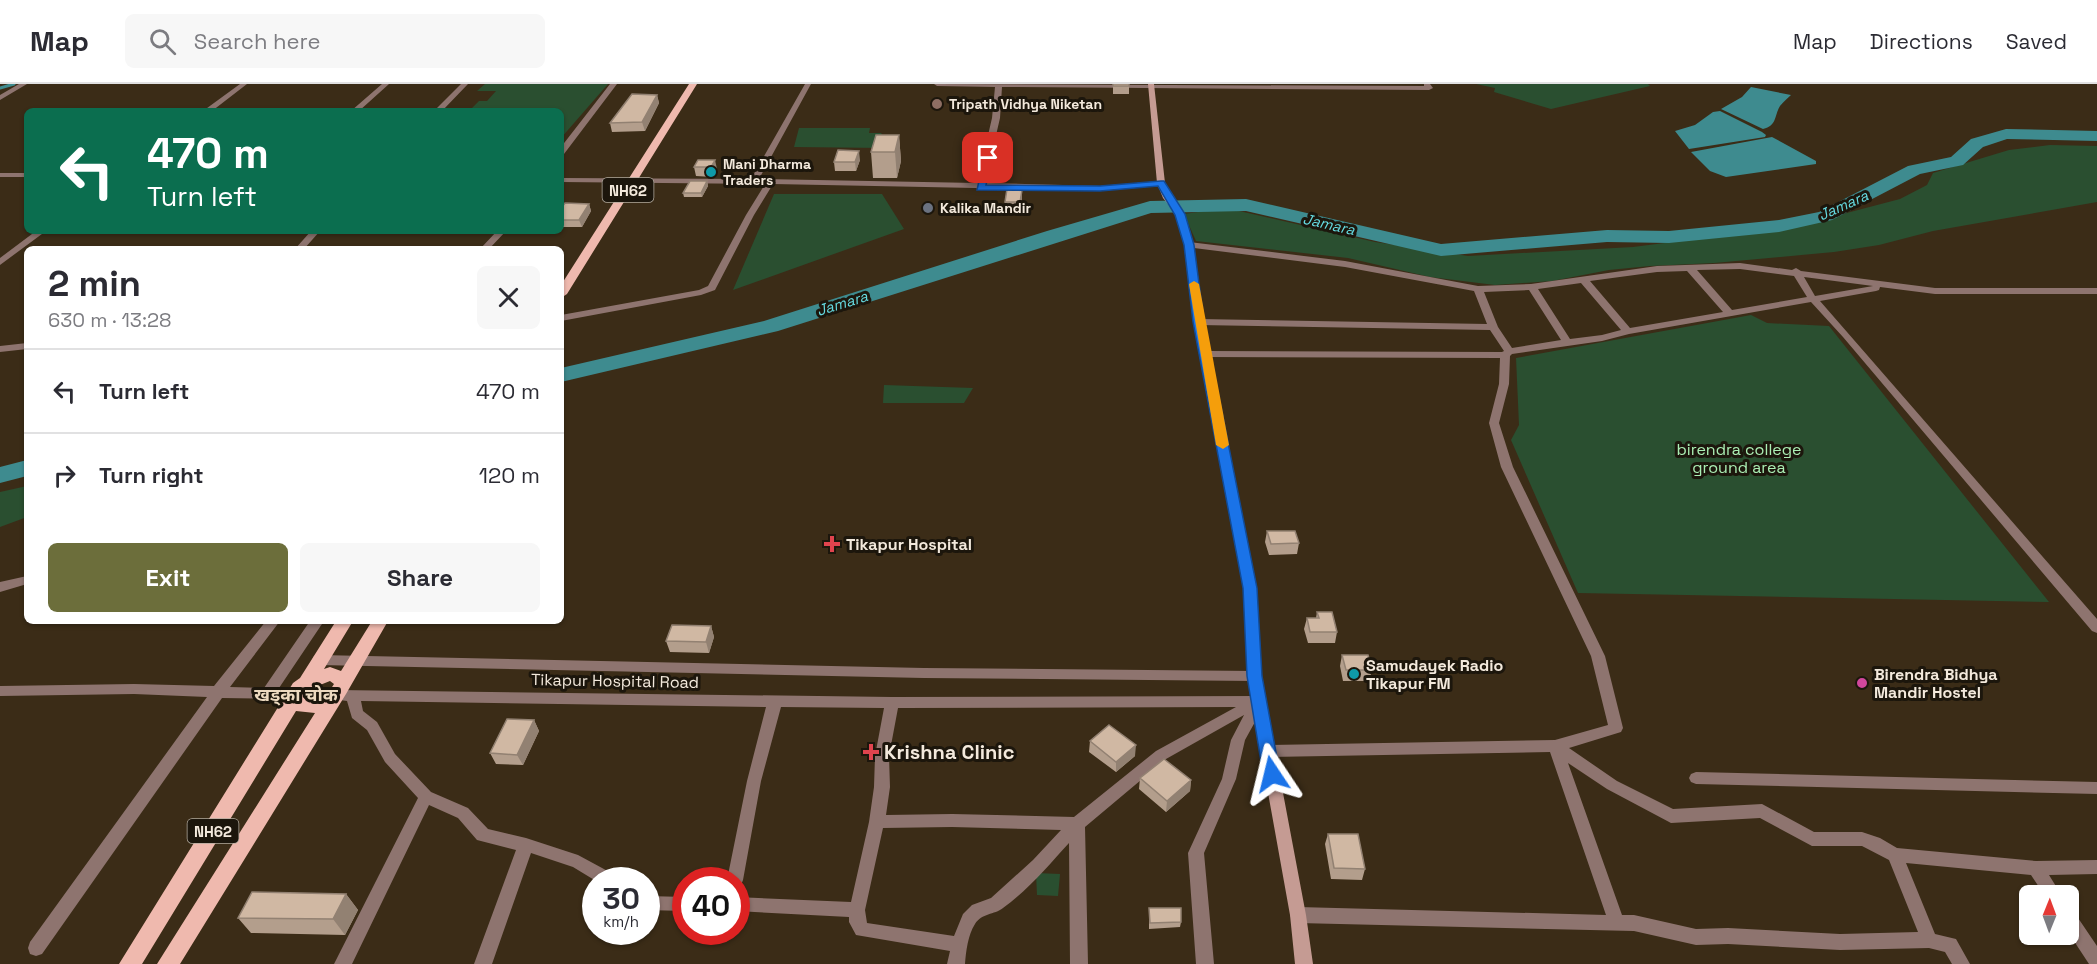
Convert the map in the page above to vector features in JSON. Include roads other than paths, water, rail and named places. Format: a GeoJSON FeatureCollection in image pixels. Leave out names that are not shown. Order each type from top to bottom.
{"type":"FeatureCollection","features":[{"type":"Feature","properties":{"kind":"main road","name":"NH62"},"geometry":{"type":"LineString","coordinates":[[565,280],[634,181],[693,84]]}},
{"type":"Feature","properties":{"kind":"main road","name":"NH62"},"geometry":{"type":"LineString","coordinates":[[130,964],[343,624]]}},
{"type":"Feature","properties":{"kind":"main road","name":"NH62"},"geometry":{"type":"LineString","coordinates":[[168,964],[341,694],[378,624]]}},
{"type":"Feature","properties":{"kind":"main road"},"geometry":{"type":"LineString","coordinates":[[330,674],[339,677],[341,694],[308,708],[298,705],[299,691],[330,674]]}},
{"type":"Feature","properties":{"kind":"street"},"geometry":{"type":"LineString","coordinates":[[0,98],[24,84]]}},
{"type":"Feature","properties":{"kind":"street"},"geometry":{"type":"LineString","coordinates":[[211,108],[244,84]]}},
{"type":"Feature","properties":{"kind":"street"},"geometry":{"type":"LineString","coordinates":[[358,108],[386,84]]}},
{"type":"Feature","properties":{"kind":"street"},"geometry":{"type":"LineString","coordinates":[[441,108],[465,84]]}},
{"type":"Feature","properties":{"kind":"street"},"geometry":{"type":"LineString","coordinates":[[564,148],[614,84]]}},
{"type":"Feature","properties":{"kind":"street"},"geometry":{"type":"LineString","coordinates":[[754,182],[808,84]]}},
{"type":"Feature","properties":{"kind":"street"},"geometry":{"type":"LineString","coordinates":[[937,84],[1429,88],[1427,84]]}},
{"type":"Feature","properties":{"kind":"street"},"geometry":{"type":"LineString","coordinates":[[980,188],[996,117],[999,84]]}},
{"type":"Feature","properties":{"kind":"street"},"geometry":{"type":"LineString","coordinates":[[1151,85],[1161,183],[1167,198],[1180,214],[1189,245],[1199,322],[1250,588],[1254,676],[1298,915],[1304,964]]}},
{"type":"Feature","properties":{"kind":"street"},"geometry":{"type":"LineString","coordinates":[[1,176],[24,175]]}},
{"type":"Feature","properties":{"kind":"street"},"geometry":{"type":"LineString","coordinates":[[564,180],[771,182],[980,188],[1100,188],[1161,183]]}},
{"type":"Feature","properties":{"kind":"street"},"geometry":{"type":"LineString","coordinates":[[564,317],[712,288],[750,215],[771,182]]}},
{"type":"Feature","properties":{"kind":"street"},"geometry":{"type":"LineString","coordinates":[[0,262],[38,234]]}},
{"type":"Feature","properties":{"kind":"street"},"geometry":{"type":"LineString","coordinates":[[302,246],[313,234]]}},
{"type":"Feature","properties":{"kind":"street"},"geometry":{"type":"LineString","coordinates":[[487,246],[498,234]]}},
{"type":"Feature","properties":{"kind":"street"},"geometry":{"type":"LineString","coordinates":[[1189,245],[1345,264],[1478,289],[1532,287],[1656,269],[1740,266],[1796,271],[1885,286],[1935,291],[2097,291]]}},
{"type":"Feature","properties":{"kind":"street"},"geometry":{"type":"LineString","coordinates":[[1690,268],[1729,313]]}},
{"type":"Feature","properties":{"kind":"street"},"geometry":{"type":"LineString","coordinates":[[1796,271],[1812,298],[1846,334],[2097,628]]}},
{"type":"Feature","properties":{"kind":"street"},"geometry":{"type":"LineString","coordinates":[[1584,280],[1627,331]]}},
{"type":"Feature","properties":{"kind":"street"},"geometry":{"type":"LineString","coordinates":[[1205,354],[1507,353],[1602,338],[1627,331],[1885,286]]}},
{"type":"Feature","properties":{"kind":"street"},"geometry":{"type":"LineString","coordinates":[[1532,287],[1567,342]]}},
{"type":"Feature","properties":{"kind":"street"},"geometry":{"type":"LineString","coordinates":[[1268,751],[1555,746],[1616,728],[1598,656],[1507,467],[1494,423],[1504,384],[1507,353],[1493,327],[1478,289]]}},
{"type":"Feature","properties":{"kind":"street"},"geometry":{"type":"LineString","coordinates":[[1199,322],[1493,327]]}},
{"type":"Feature","properties":{"kind":"street"},"geometry":{"type":"LineString","coordinates":[[0,349],[24,346]]}},
{"type":"Feature","properties":{"kind":"street"},"geometry":{"type":"LineString","coordinates":[[0,587],[23,583]]}},
{"type":"Feature","properties":{"kind":"street"},"geometry":{"type":"LineString","coordinates":[[36,948],[218,692],[271,624]]}},
{"type":"Feature","properties":{"kind":"street"},"geometry":{"type":"LineString","coordinates":[[268,693],[315,624]]}},
{"type":"Feature","properties":{"kind":"street"},"geometry":{"type":"LineString","coordinates":[[319,660],[969,674],[1254,676]]}},
{"type":"Feature","properties":{"kind":"street"},"geometry":{"type":"LineString","coordinates":[[0,691],[134,689],[268,693],[299,691]]}},
{"type":"Feature","properties":{"kind":"street"},"geometry":{"type":"LineString","coordinates":[[341,694],[357,714],[372,726],[390,758],[426,797],[463,813],[483,835],[526,845],[587,867]]}},
{"type":"Feature","properties":{"kind":"street","name":"Tikapur Hospital Road"},"geometry":{"type":"LineString","coordinates":[[341,694],[892,703],[1259,701]]}},
{"type":"Feature","properties":{"kind":"street"},"geometry":{"type":"LineString","coordinates":[[956,964],[959,945],[969,919],[978,910],[996,904],[1039,865],[1077,824],[1161,755],[1259,701]]}},
{"type":"Feature","properties":{"kind":"street"},"geometry":{"type":"LineString","coordinates":[[1205,964],[1196,853],[1229,779],[1238,740],[1259,701]]}},
{"type":"Feature","properties":{"kind":"street"},"geometry":{"type":"LineString","coordinates":[[737,867],[754,781],[775,702]]}},
{"type":"Feature","properties":{"kind":"street"},"geometry":{"type":"LineString","coordinates":[[892,703],[882,756],[882,787],[877,822],[856,910],[857,922],[862,930],[959,945]]}},
{"type":"Feature","properties":{"kind":"street"},"geometry":{"type":"LineString","coordinates":[[1555,746],[1612,785],[1671,816],[1762,811],[1812,839],[1862,839],[1895,855],[2036,868],[2097,867]]}},
{"type":"Feature","properties":{"kind":"street"},"geometry":{"type":"LineString","coordinates":[[1555,746],[1617,922]]}},
{"type":"Feature","properties":{"kind":"street"},"geometry":{"type":"LineString","coordinates":[[1696,778],[2097,788]]}},
{"type":"Feature","properties":{"kind":"street"},"geometry":{"type":"LineString","coordinates":[[343,964],[426,797]]}},
{"type":"Feature","properties":{"kind":"street"},"geometry":{"type":"LineString","coordinates":[[877,822],[920,819],[987,823],[1077,824]]}},
{"type":"Feature","properties":{"kind":"street"},"geometry":{"type":"LineString","coordinates":[[1077,824],[1079,964]]}},
{"type":"Feature","properties":{"kind":"street"},"geometry":{"type":"LineString","coordinates":[[483,964],[526,845]]}},
{"type":"Feature","properties":{"kind":"street"},"geometry":{"type":"LineString","coordinates":[[1895,855],[1929,940]]}},
{"type":"Feature","properties":{"kind":"street"},"geometry":{"type":"LineString","coordinates":[[2036,868],[2047,885]]}},
{"type":"Feature","properties":{"kind":"street"},"geometry":{"type":"LineString","coordinates":[[750,905],[856,910]]}},
{"type":"Feature","properties":{"kind":"street"},"geometry":{"type":"LineString","coordinates":[[1298,915],[1617,922],[1634,923],[1696,937],[1728,936],[1840,942],[1929,940],[1950,945],[1961,964]]}},
{"type":"Feature","properties":{"kind":"street"},"geometry":{"type":"LineString","coordinates":[[2079,934],[2097,961]]}},
{"type":"Feature","properties":{"kind":"water"},"geometry":{"type":"Polygon","coordinates":[[[1751,87],[1791,95],[1780,106],[1773,123],[1768,128],[1763,129],[1721,109],[1742,97],[1751,87]]]}},
{"type":"Feature","properties":{"kind":"water"},"geometry":{"type":"Polygon","coordinates":[[[1720,111],[1762,132],[1766,135],[1765,137],[1689,149],[1675,131],[1695,125],[1713,112],[1720,111]]]}},
{"type":"Feature","properties":{"kind":"water"},"geometry":{"type":"Polygon","coordinates":[[[1772,137],[1816,161],[1816,164],[1726,177],[1710,171],[1691,152],[1772,137]]]}},
{"type":"Feature","properties":{"kind":"waterway"},"geometry":{"type":"LineString","coordinates":[[0,88],[14,84]]}},
{"type":"Feature","properties":{"kind":"waterway","name":"Jamara"},"geometry":{"type":"LineString","coordinates":[[564,374],[770,326],[1054,235],[1150,207],[1246,205],[1441,250],[1607,236],[1669,237],[1779,226],[1825,216],[1914,170],[1957,161],[1977,143],[2006,134],[2097,136]]}},
{"type":"Feature","properties":{"kind":"waterway","name":"Jamara"},"geometry":{"type":"LineString","coordinates":[[0,475],[24,469]]}},
{"type":"Feature","properties":{"kind":"place","name":"Tripath Vidhya Niketan"},"geometry":{"type":"Point","coordinates":[937,104]}},
{"type":"Feature","properties":{"kind":"place","name":"Mani Dharma Traders"},"geometry":{"type":"Point","coordinates":[711,172]}},
{"type":"Feature","properties":{"kind":"place","name":"Kalika Mandir"},"geometry":{"type":"Point","coordinates":[928,208]}},
{"type":"Feature","properties":{"kind":"place","name":"Tikapur Hospital"},"geometry":{"type":"Point","coordinates":[832,544]}},
{"type":"Feature","properties":{"kind":"place","name":"Samudayek Radio Tikapur FM"},"geometry":{"type":"Point","coordinates":[1354,674]}},
{"type":"Feature","properties":{"kind":"place","name":"Birendra Bidhya Mandir Hostel"},"geometry":{"type":"Point","coordinates":[1862,683]}},
{"type":"Feature","properties":{"kind":"place","name":"Krishna Clinic"},"geometry":{"type":"Point","coordinates":[871,752]}},
{"type":"Feature","properties":{"kind":"district","name":"खड्का चोक"},"geometry":{"type":"Point","coordinates":[296,694]}},
{"type":"Feature","properties":{"kind":"park label","name":"birendra college ground area"},"geometry":{"type":"Point","coordinates":[1739,458]}}]}
